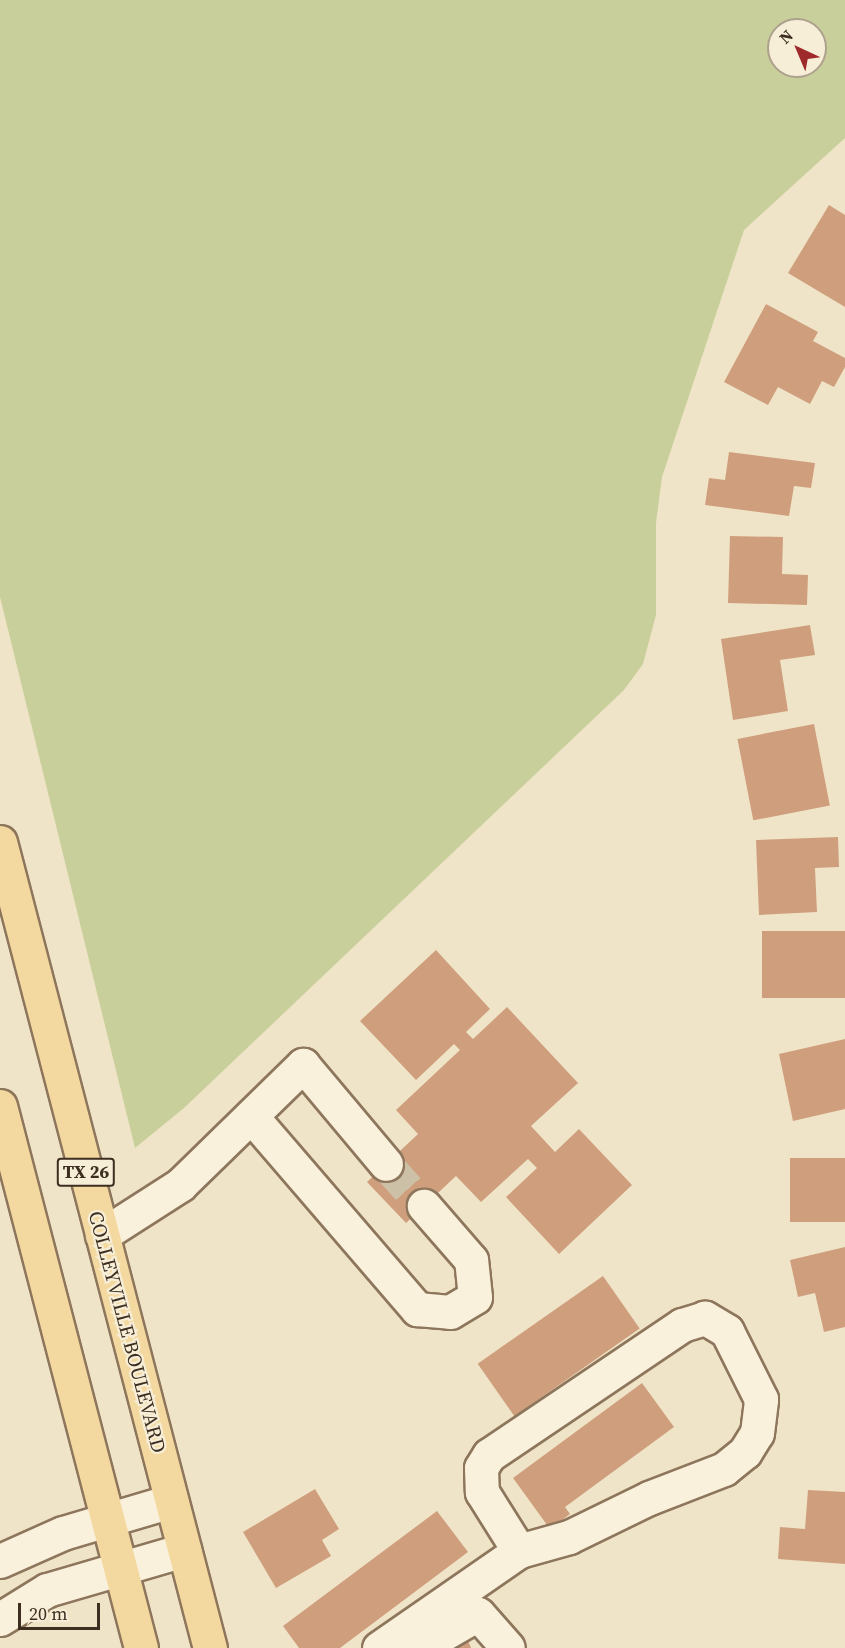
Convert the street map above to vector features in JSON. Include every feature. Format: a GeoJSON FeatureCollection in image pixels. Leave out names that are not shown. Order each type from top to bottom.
{"type":"FeatureCollection","features":[{"type":"Feature","properties":{"kind":"main road","name":"COLLEYVILLE BOULEVARD"},"geometry":{"type":"LineString","coordinates":[[0,842],[210,1648]]}},
{"type":"Feature","properties":{"kind":"main road"},"geometry":{"type":"LineString","coordinates":[[0,1106],[141,1648]]}},
{"type":"Feature","properties":{"kind":"street"},"geometry":{"type":"LineString","coordinates":[[102,1235],[180,1185],[303,1065],[386,1164]]}},
{"type":"Feature","properties":{"kind":"street"},"geometry":{"type":"LineString","coordinates":[[251,1116],[417,1309],[450,1312],[475,1297],[471,1260],[424,1206]]}},
{"type":"Feature","properties":{"kind":"street"},"geometry":{"type":"LineString","coordinates":[[380,1648],[519,1551],[569,1537],[649,1498],[724,1469],[745,1452],[757,1433],[761,1399],[727,1331],[705,1318],[682,1325],[489,1455],[481,1468],[482,1492],[519,1551]]}},
{"type":"Feature","properties":{"kind":"street"},"geometry":{"type":"LineString","coordinates":[[0,1561],[63,1533],[171,1501]]}},
{"type":"Feature","properties":{"kind":"street"},"geometry":{"type":"LineString","coordinates":[[0,1619],[47,1590],[184,1550]]}},
{"type":"Feature","properties":{"kind":"street"},"geometry":{"type":"LineString","coordinates":[[419,1648],[478,1614],[508,1648]]}},
{"type":"Feature","properties":{"kind":"green space"},"geometry":{"type":"Polygon","coordinates":[[[0,0],[845,0],[845,138],[744,230],[662,477],[656,523],[656,615],[643,664],[624,690],[184,1108],[135,1148],[0,597],[0,0]]]}},
{"type":"Feature","properties":{"kind":"building"},"geometry":{"type":"Polygon","coordinates":[[[829,205],[845,215],[845,307],[788,273],[829,205]]]}},
{"type":"Feature","properties":{"kind":"building"},"geometry":{"type":"Polygon","coordinates":[[[766,304],[818,332],[813,341],[845,358],[845,367],[834,387],[822,381],[810,404],[778,387],[768,405],[724,382],[766,304]]]}},
{"type":"Feature","properties":{"kind":"building"},"geometry":{"type":"Polygon","coordinates":[[[729,452],[815,463],[811,488],[794,486],[789,516],[705,505],[709,478],[725,480],[729,452]]]}},
{"type":"Feature","properties":{"kind":"building"},"geometry":{"type":"Polygon","coordinates":[[[730,536],[783,537],[782,574],[808,575],[807,605],[728,603],[730,536]]]}},
{"type":"Feature","properties":{"kind":"building"},"geometry":{"type":"Polygon","coordinates":[[[810,625],[815,655],[780,660],[788,711],[733,720],[721,639],[810,625]]]}},
{"type":"Feature","properties":{"kind":"building"},"geometry":{"type":"Polygon","coordinates":[[[814,724],[830,805],[753,820],[737,739],[814,724]]]}},
{"type":"Feature","properties":{"kind":"building"},"geometry":{"type":"Polygon","coordinates":[[[838,837],[839,867],[815,868],[817,912],[759,915],[756,840],[838,837]]]}},
{"type":"Feature","properties":{"kind":"building"},"geometry":{"type":"Polygon","coordinates":[[[762,931],[845,931],[845,998],[762,998],[762,931]]]}},
{"type":"Feature","properties":{"kind":"building"},"geometry":{"type":"Polygon","coordinates":[[[436,950],[490,1009],[466,1032],[473,1039],[507,1007],[578,1083],[531,1126],[555,1152],[579,1129],[632,1185],[559,1254],[506,1197],[537,1168],[528,1159],[481,1202],[456,1176],[406,1223],[367,1182],[418,1134],[396,1110],[460,1050],[454,1044],[416,1080],[360,1021],[436,950]]]}},
{"type":"Feature","properties":{"kind":"building"},"geometry":{"type":"Polygon","coordinates":[[[845,1039],[845,1109],[793,1121],[779,1054],[845,1039]]]}},
{"type":"Feature","properties":{"kind":"building"},"geometry":{"type":"Polygon","coordinates":[[[790,1158],[845,1158],[845,1222],[790,1222],[790,1158]]]}},
{"type":"Feature","properties":{"kind":"building"},"geometry":{"type":"Polygon","coordinates":[[[845,1247],[845,1327],[824,1332],[815,1293],[798,1297],[790,1260],[845,1247]]]}},
{"type":"Feature","properties":{"kind":"building"},"geometry":{"type":"Polygon","coordinates":[[[603,1276],[640,1328],[514,1416],[478,1364],[603,1276]]]}},
{"type":"Feature","properties":{"kind":"building"},"geometry":{"type":"Polygon","coordinates":[[[642,1383],[674,1427],[565,1507],[570,1514],[550,1529],[513,1478],[642,1383]]]}},
{"type":"Feature","properties":{"kind":"building"},"geometry":{"type":"Polygon","coordinates":[[[315,1489],[339,1529],[322,1540],[331,1556],[276,1588],[243,1532],[315,1489]]]}},
{"type":"Feature","properties":{"kind":"building"},"geometry":{"type":"Polygon","coordinates":[[[808,1490],[845,1492],[845,1564],[778,1559],[780,1527],[805,1529],[808,1490]]]}},
{"type":"Feature","properties":{"kind":"building"},"geometry":{"type":"Polygon","coordinates":[[[437,1511],[468,1552],[340,1648],[299,1648],[283,1626],[437,1511]]]}},
{"type":"Feature","properties":{"kind":"building"},"geometry":{"type":"Polygon","coordinates":[[[467,1638],[471,1648],[446,1648],[467,1638]]]}},
{"type":"Feature","properties":{"kind":"tunnel"},"geometry":{"type":"LineString","coordinates":[[386,1164],[424,1206]]}}]}
